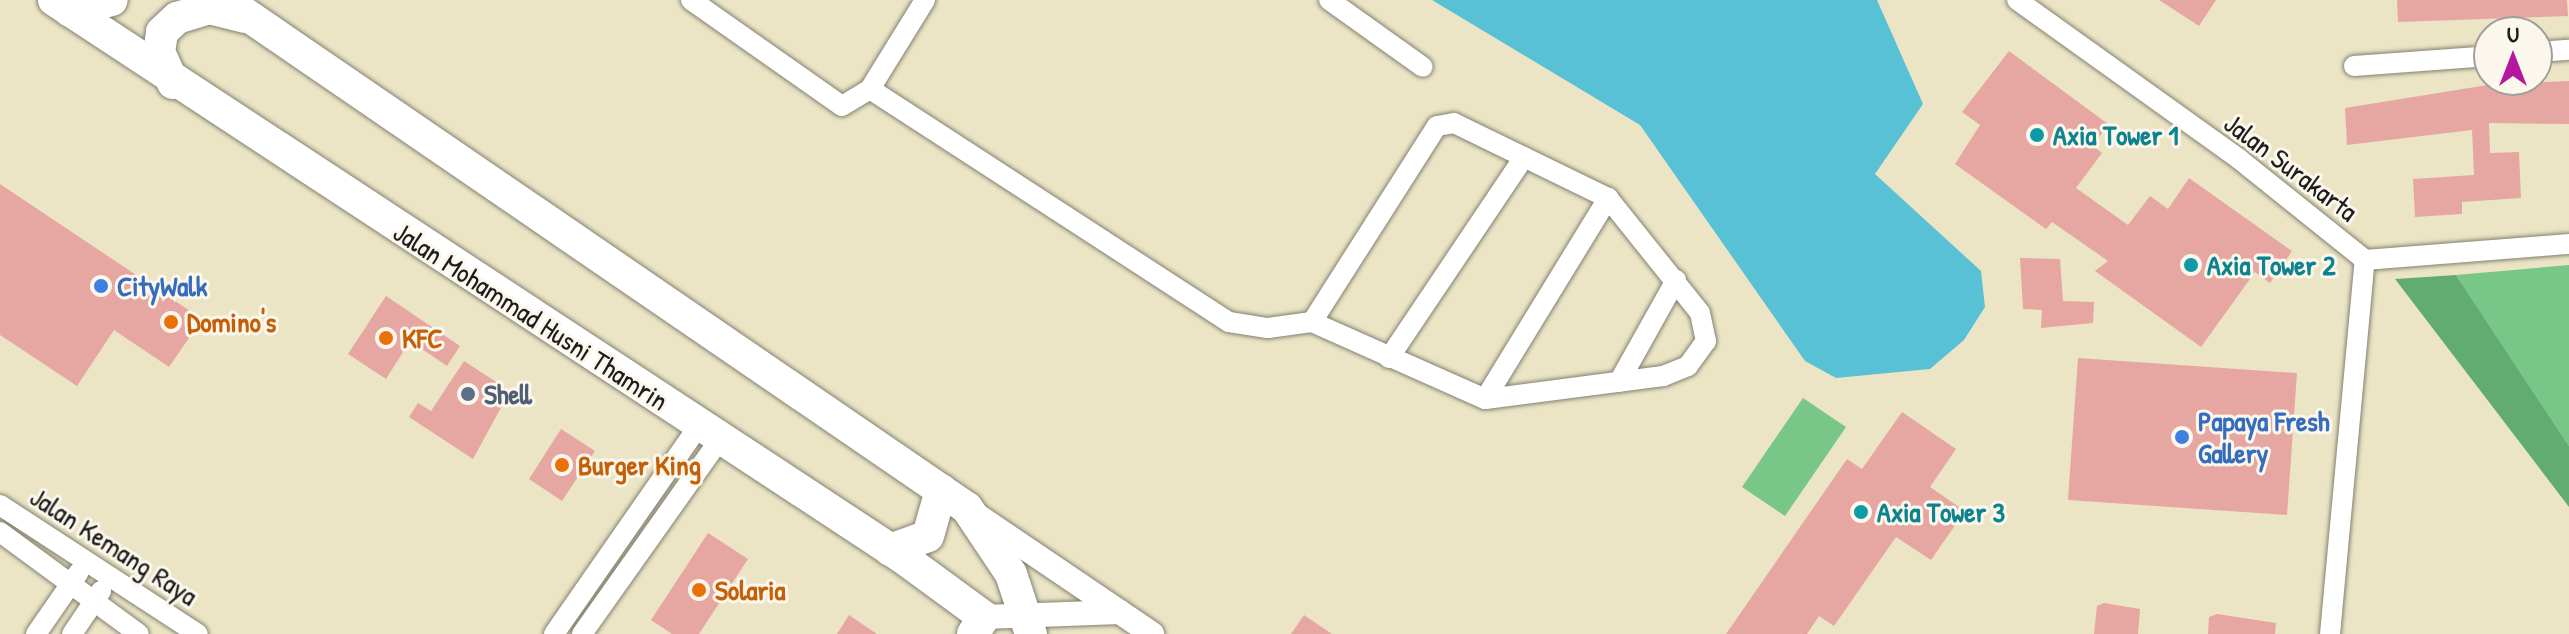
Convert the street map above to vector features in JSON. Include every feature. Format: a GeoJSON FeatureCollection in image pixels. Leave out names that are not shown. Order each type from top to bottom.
{"type":"FeatureCollection","features":[{"type":"Feature","properties":{"kind":"main road"},"geometry":{"type":"LineString","coordinates":[[62,6],[112,0]]}},
{"type":"Feature","properties":{"kind":"main road"},"geometry":{"type":"LineString","coordinates":[[225,0],[954,499],[1011,574],[1004,626]]}},
{"type":"Feature","properties":{"kind":"main road","name":"Jalan Mohammad Husni Thamrin"},"geometry":{"type":"LineString","coordinates":[[62,6],[173,83],[1004,626]]}},
{"type":"Feature","properties":{"kind":"main road"},"geometry":{"type":"LineString","coordinates":[[173,83],[159,52],[162,32],[177,18],[209,8],[257,22]]}},
{"type":"Feature","properties":{"kind":"main road"},"geometry":{"type":"LineString","coordinates":[[890,550],[928,536],[954,499]]}},
{"type":"Feature","properties":{"kind":"street"},"geometry":{"type":"LineString","coordinates":[[691,0],[831,104],[852,103],[870,89],[925,0]]}},
{"type":"Feature","properties":{"kind":"street"},"geometry":{"type":"LineString","coordinates":[[1329,0],[1423,67]]}},
{"type":"Feature","properties":{"kind":"street","name":"Jalan Surakarta"},"geometry":{"type":"LineString","coordinates":[[2017,0],[2239,159],[2365,260],[2569,244]]}},
{"type":"Feature","properties":{"kind":"street"},"geometry":{"type":"LineString","coordinates":[[2354,66],[2473,57]]}},
{"type":"Feature","properties":{"kind":"street"},"geometry":{"type":"LineString","coordinates":[[870,89],[1229,322],[1295,329],[1312,322],[1437,126],[1454,123],[1608,198],[1676,280],[1705,325],[1700,356],[1663,376],[1485,399],[1312,322]]}},
{"type":"Feature","properties":{"kind":"street"},"geometry":{"type":"LineString","coordinates":[[1389,358],[1524,157]]}},
{"type":"Feature","properties":{"kind":"street"},"geometry":{"type":"LineString","coordinates":[[1485,399],[1608,198]]}},
{"type":"Feature","properties":{"kind":"street"},"geometry":{"type":"LineString","coordinates":[[2330,634],[2365,260]]}},
{"type":"Feature","properties":{"kind":"street"},"geometry":{"type":"LineString","coordinates":[[1619,382],[1676,280]]}},
{"type":"Feature","properties":{"kind":"street"},"geometry":{"type":"LineString","coordinates":[[554,634],[710,432]]}},
{"type":"Feature","properties":{"kind":"street"},"geometry":{"type":"LineString","coordinates":[[582,634],[710,432]]}},
{"type":"Feature","properties":{"kind":"street"},"geometry":{"type":"LineString","coordinates":[[954,499],[1152,634]]}},
{"type":"Feature","properties":{"kind":"street","name":"Jalan Kemang Raya"},"geometry":{"type":"LineString","coordinates":[[0,505],[198,634]]}},
{"type":"Feature","properties":{"kind":"street","name":"Jalan Kemang Raya"},"geometry":{"type":"LineString","coordinates":[[0,532],[139,634]]}},
{"type":"Feature","properties":{"kind":"street"},"geometry":{"type":"LineString","coordinates":[[36,634],[86,563]]}},
{"type":"Feature","properties":{"kind":"street"},"geometry":{"type":"LineString","coordinates":[[72,634],[109,578]]}},
{"type":"Feature","properties":{"kind":"street"},"geometry":{"type":"LineString","coordinates":[[1004,626],[1120,612]]}},
{"type":"Feature","properties":{"kind":"green space"},"geometry":{"type":"Polygon","coordinates":[[[2569,265],[2569,446],[2456,275],[2569,265]]]}},
{"type":"Feature","properties":{"kind":"green space"},"geometry":{"type":"Polygon","coordinates":[[[2456,275],[2569,446],[2569,507],[2395,279],[2456,275]]]}},
{"type":"Feature","properties":{"kind":"green space"},"geometry":{"type":"Polygon","coordinates":[[[1803,398],[1846,427],[1785,516],[1742,487],[1803,398]]]}},
{"type":"Feature","properties":{"kind":"water"},"geometry":{"type":"Polygon","coordinates":[[[1432,0],[1877,0],[1923,104],[1875,174],[1981,271],[1985,307],[1964,340],[1930,369],[1836,378],[1805,361],[1640,125],[1432,0]]]}},
{"type":"Feature","properties":{"kind":"building"},"geometry":{"type":"Polygon","coordinates":[[[2159,0],[2216,0],[2199,26],[2159,0]]]}},
{"type":"Feature","properties":{"kind":"building"},"geometry":{"type":"Polygon","coordinates":[[[2397,0],[2567,0],[2568,16],[2473,16],[2473,19],[2398,22],[2397,0]]]}},
{"type":"Feature","properties":{"kind":"building"},"geometry":{"type":"Polygon","coordinates":[[[2009,51],[2108,124],[2093,146],[2102,153],[2076,188],[2128,225],[2150,196],[2168,209],[2189,178],[2292,251],[2270,283],[2255,272],[2201,347],[2095,271],[2108,261],[2052,222],[2046,229],[1955,164],[1980,125],[1962,112],[2009,51]]]}},
{"type":"Feature","properties":{"kind":"building"},"geometry":{"type":"Polygon","coordinates":[[[2569,81],[2569,124],[2489,123],[2490,153],[2519,152],[2521,198],[2462,202],[2462,214],[2415,217],[2413,179],[2474,175],[2472,130],[2347,145],[2345,108],[2473,87],[2473,96],[2553,96],[2553,82],[2569,81]]]}},
{"type":"Feature","properties":{"kind":"building","name":"CityWalk"},"geometry":{"type":"Polygon","coordinates":[[[0,184],[202,319],[169,367],[114,330],[77,386],[0,335],[0,184]]]}},
{"type":"Feature","properties":{"kind":"building"},"geometry":{"type":"Polygon","coordinates":[[[2020,258],[2060,259],[2063,301],[2094,302],[2093,323],[2041,328],[2042,310],[2023,309],[2020,258]]]}},
{"type":"Feature","properties":{"kind":"building","name":"KFC"},"geometry":{"type":"Polygon","coordinates":[[[386,296],[460,346],[447,366],[410,341],[386,379],[348,354],[386,296]]]}},
{"type":"Feature","properties":{"kind":"building","name":"Papaya Fresh Gallery"},"geometry":{"type":"Polygon","coordinates":[[[2078,358],[2297,373],[2287,515],[2068,500],[2078,358]]]}},
{"type":"Feature","properties":{"kind":"building"},"geometry":{"type":"Polygon","coordinates":[[[464,361],[510,391],[473,459],[409,417],[418,403],[431,411],[464,361]]]}},
{"type":"Feature","properties":{"kind":"building","name":"Axia Tower 3"},"geometry":{"type":"Polygon","coordinates":[[[1902,412],[1956,449],[1930,487],[1965,511],[1931,560],[1896,537],[1834,626],[1819,616],[1807,634],[1726,634],[1847,459],[1862,469],[1902,412]]]}},
{"type":"Feature","properties":{"kind":"building","name":"Burger King"},"geometry":{"type":"Polygon","coordinates":[[[561,429],[595,451],[562,501],[529,479],[561,429]]]}},
{"type":"Feature","properties":{"kind":"building","name":"Solaria"},"geometry":{"type":"Polygon","coordinates":[[[708,533],[748,559],[699,634],[672,634],[651,620],[708,533]]]}},
{"type":"Feature","properties":{"kind":"building"},"geometry":{"type":"Polygon","coordinates":[[[2104,603],[2140,609],[2138,634],[2094,634],[2097,606],[2104,603]]]}},
{"type":"Feature","properties":{"kind":"building"},"geometry":{"type":"Polygon","coordinates":[[[2217,614],[2276,623],[2275,634],[2208,634],[2209,617],[2217,614]]]}},
{"type":"Feature","properties":{"kind":"building"},"geometry":{"type":"Polygon","coordinates":[[[849,615],[877,634],[837,634],[849,615]]]}},
{"type":"Feature","properties":{"kind":"building"},"geometry":{"type":"Polygon","coordinates":[[[1304,615],[1332,634],[1291,634],[1304,615]]]}},
{"type":"Feature","properties":{"kind":"place","name":"Axia Tower 1"},"geometry":{"type":"Point","coordinates":[2037,135]}},
{"type":"Feature","properties":{"kind":"place","name":"Axia Tower 2"},"geometry":{"type":"Point","coordinates":[2191,265]}},
{"type":"Feature","properties":{"kind":"place","name":"CityWalk"},"geometry":{"type":"Point","coordinates":[101,286]}},
{"type":"Feature","properties":{"kind":"place","name":"Domino's"},"geometry":{"type":"Point","coordinates":[171,322]}},
{"type":"Feature","properties":{"kind":"place","name":"KFC"},"geometry":{"type":"Point","coordinates":[386,338]}},
{"type":"Feature","properties":{"kind":"place","name":"Shell"},"geometry":{"type":"Point","coordinates":[468,394]}},
{"type":"Feature","properties":{"kind":"place","name":"Papaya Fresh Gallery"},"geometry":{"type":"Point","coordinates":[2182,437]}},
{"type":"Feature","properties":{"kind":"place","name":"Burger King"},"geometry":{"type":"Point","coordinates":[562,465]}},
{"type":"Feature","properties":{"kind":"place","name":"Axia Tower 3"},"geometry":{"type":"Point","coordinates":[1861,512]}},
{"type":"Feature","properties":{"kind":"place","name":"Solaria"},"geometry":{"type":"Point","coordinates":[699,590]}}]}
